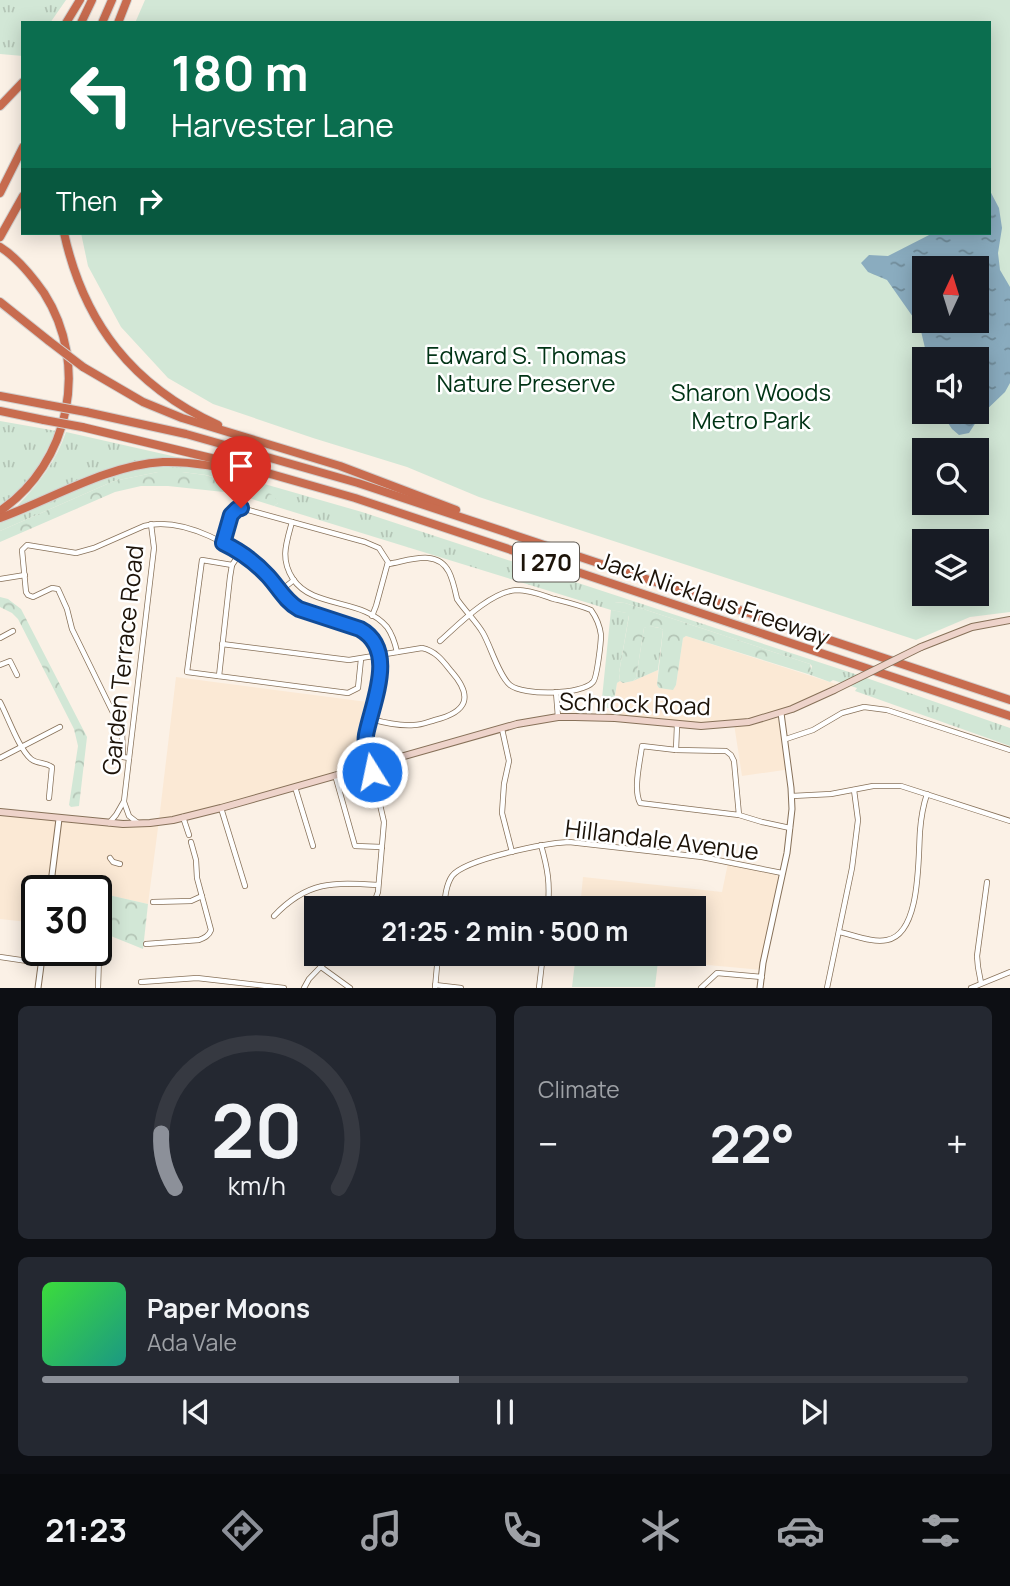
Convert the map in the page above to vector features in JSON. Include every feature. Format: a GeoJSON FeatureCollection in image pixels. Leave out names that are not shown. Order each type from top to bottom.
{"type":"FeatureCollection","features":[{"type":"Feature","properties":{"kind":"highway"},"geometry":{"type":"LineString","coordinates":[[67,21],[80,0]]}},
{"type":"Feature","properties":{"kind":"highway"},"geometry":{"type":"LineString","coordinates":[[82,21],[92,0]]}},
{"type":"Feature","properties":{"kind":"highway"},"geometry":{"type":"LineString","coordinates":[[103,21],[112,0]]}},
{"type":"Feature","properties":{"kind":"highway"},"geometry":{"type":"LineString","coordinates":[[119,21],[127,0]]}},
{"type":"Feature","properties":{"kind":"highway"},"geometry":{"type":"LineString","coordinates":[[0,106],[21,84]]}},
{"type":"Feature","properties":{"kind":"highway"},"geometry":{"type":"LineString","coordinates":[[0,193],[21,151]]}},
{"type":"Feature","properties":{"kind":"highway"},"geometry":{"type":"LineString","coordinates":[[0,237],[21,200]]}},
{"type":"Feature","properties":{"kind":"highway"},"geometry":{"type":"LineString","coordinates":[[65,235],[86,300],[100,327],[119,353],[144,379],[178,405],[197,416],[257,441]]}},
{"type":"Feature","properties":{"kind":"highway"},"geometry":{"type":"LineString","coordinates":[[0,511],[32,483],[47,461],[61,432],[69,386],[67,352],[56,317],[37,283],[3,249]]}},
{"type":"Feature","properties":{"kind":"highway"},"geometry":{"type":"LineString","coordinates":[[0,302],[83,367],[143,402],[182,418],[377,479],[503,531]]}},
{"type":"Feature","properties":{"kind":"highway","name":"Jack Nicklaus Freeway"},"geometry":{"type":"LineString","coordinates":[[0,396],[186,434],[358,483],[1010,699]]}},
{"type":"Feature","properties":{"kind":"highway","name":"Jack Nicklaus Freeway"},"geometry":{"type":"LineString","coordinates":[[0,411],[82,427],[232,463],[337,494],[1010,716]]}},
{"type":"Feature","properties":{"kind":"highway"},"geometry":{"type":"LineString","coordinates":[[0,518],[100,477],[152,463],[204,465],[337,494]]}},
{"type":"Feature","properties":{"kind":"main road","name":"Schrock Road"},"geometry":{"type":"LineString","coordinates":[[0,812],[108,823],[150,823],[221,808],[502,729],[558,717],[614,718],[701,726],[749,722],[781,713],[921,647],[972,627],[1010,620]]}},
{"type":"Feature","properties":{"kind":"street"},"geometry":{"type":"LineString","coordinates":[[223,543],[231,515],[241,508],[379,548],[388,564],[372,615]]}},
{"type":"Feature","properties":{"kind":"street"},"geometry":{"type":"LineString","coordinates":[[292,523],[285,549],[285,562],[301,590],[372,615],[387,628],[397,652]]}},
{"type":"Feature","properties":{"kind":"street"},"geometry":{"type":"LineString","coordinates":[[129,758],[123,757],[122,731],[72,629],[60,591],[54,587],[33,597],[26,593],[22,550],[25,546],[76,553],[151,524],[172,524],[223,543],[249,558],[268,576],[290,604],[364,632],[376,644],[380,655],[376,699],[366,739],[384,822],[377,896]]}},
{"type":"Feature","properties":{"kind":"street","name":"Garden Terrace Road"},"geometry":{"type":"LineString","coordinates":[[108,823],[124,801],[154,548],[151,524]]}},
{"type":"Feature","properties":{"kind":"street"},"geometry":{"type":"LineString","coordinates":[[219,676],[230,577],[240,553]]}},
{"type":"Feature","properties":{"kind":"street"},"geometry":{"type":"LineString","coordinates":[[388,564],[413,558],[433,558],[448,570],[457,599],[470,615],[486,639],[504,678],[520,691],[540,694],[568,691],[592,684],[596,677],[601,636],[591,610],[530,591],[514,590],[498,595],[470,615],[440,641]]}},
{"type":"Feature","properties":{"kind":"street"},"geometry":{"type":"LineString","coordinates":[[233,565],[202,560],[187,672],[348,693],[358,688],[361,659]]}},
{"type":"Feature","properties":{"kind":"street"},"geometry":{"type":"LineString","coordinates":[[0,579],[25,575]]}},
{"type":"Feature","properties":{"kind":"street"},"geometry":{"type":"LineString","coordinates":[[279,591],[294,580]]}},
{"type":"Feature","properties":{"kind":"street"},"geometry":{"type":"LineString","coordinates":[[0,638],[13,631]]}},
{"type":"Feature","properties":{"kind":"street"},"geometry":{"type":"LineString","coordinates":[[222,644],[349,660],[430,649],[463,685],[463,706],[446,717],[415,725],[390,724],[371,719]]}},
{"type":"Feature","properties":{"kind":"street"},"geometry":{"type":"LineString","coordinates":[[0,665],[10,661],[17,675]]}},
{"type":"Feature","properties":{"kind":"street"},"geometry":{"type":"LineString","coordinates":[[556,692],[558,717]]}},
{"type":"Feature","properties":{"kind":"street"},"geometry":{"type":"LineString","coordinates":[[0,702],[25,752],[34,762],[52,767],[50,798]]}},
{"type":"Feature","properties":{"kind":"street"},"geometry":{"type":"LineString","coordinates":[[786,739],[813,730],[842,713],[864,706],[887,710],[1010,750]]}},
{"type":"Feature","properties":{"kind":"street"},"geometry":{"type":"LineString","coordinates":[[760,988],[790,828],[792,796],[781,713]]}},
{"type":"Feature","properties":{"kind":"street"},"geometry":{"type":"LineString","coordinates":[[676,750],[677,725]]}},
{"type":"Feature","properties":{"kind":"street"},"geometry":{"type":"LineString","coordinates":[[0,758],[60,727]]}},
{"type":"Feature","properties":{"kind":"street"},"geometry":{"type":"LineString","coordinates":[[502,729],[509,761],[502,813],[512,852]]}},
{"type":"Feature","properties":{"kind":"street"},"geometry":{"type":"LineString","coordinates":[[738,815],[734,761],[726,751],[642,746],[637,791],[640,803],[738,815],[790,828]]}},
{"type":"Feature","properties":{"kind":"street"},"geometry":{"type":"LineString","coordinates":[[335,775],[355,846],[382,847]]}},
{"type":"Feature","properties":{"kind":"street"},"geometry":{"type":"LineString","coordinates":[[792,796],[831,794],[873,786],[901,786],[1010,821]]}},
{"type":"Feature","properties":{"kind":"street"},"geometry":{"type":"LineString","coordinates":[[295,787],[313,846]]}},
{"type":"Feature","properties":{"kind":"street"},"geometry":{"type":"LineString","coordinates":[[827,988],[852,868],[858,820],[854,790]]}},
{"type":"Feature","properties":{"kind":"street"},"geometry":{"type":"LineString","coordinates":[[839,932],[876,941],[889,940],[901,934],[908,923],[916,890],[922,810],[928,793]]}},
{"type":"Feature","properties":{"kind":"street","name":"Garden Terrace Road"},"geometry":{"type":"LineString","coordinates":[[124,801],[130,816],[138,823]]}},
{"type":"Feature","properties":{"kind":"street"},"geometry":{"type":"LineString","coordinates":[[221,808],[245,886]]}},
{"type":"Feature","properties":{"kind":"street"},"geometry":{"type":"LineString","coordinates":[[183,817],[189,835]]}},
{"type":"Feature","properties":{"kind":"street"},"geometry":{"type":"LineString","coordinates":[[52,875],[60,818]]}},
{"type":"Feature","properties":{"kind":"street"},"geometry":{"type":"LineString","coordinates":[[146,944],[199,940],[206,938],[211,930],[197,878],[191,842]]}},
{"type":"Feature","properties":{"kind":"street","name":"Hillandale Avenue"},"geometry":{"type":"LineString","coordinates":[[445,896],[453,875],[468,865],[548,843],[569,842],[689,855],[782,873]]}},
{"type":"Feature","properties":{"kind":"street"},"geometry":{"type":"LineString","coordinates":[[541,845],[549,872],[549,896]]}},
{"type":"Feature","properties":{"kind":"street"},"geometry":{"type":"LineString","coordinates":[[110,858],[120,864]]}},
{"type":"Feature","properties":{"kind":"street"},"geometry":{"type":"LineString","coordinates":[[981,983],[977,956],[986,882]]}},
{"type":"Feature","properties":{"kind":"street"},"geometry":{"type":"LineString","coordinates":[[274,916],[293,898],[323,885],[378,885]]}},
{"type":"Feature","properties":{"kind":"street"},"geometry":{"type":"LineString","coordinates":[[153,902],[191,901],[202,896]]}},
{"type":"Feature","properties":{"kind":"street"},"geometry":{"type":"LineString","coordinates":[[0,957],[21,960]]}},
{"type":"Feature","properties":{"kind":"street"},"geometry":{"type":"LineString","coordinates":[[38,988],[41,966]]}},
{"type":"Feature","properties":{"kind":"street"},"geometry":{"type":"LineString","coordinates":[[97,988],[98,966]]}},
{"type":"Feature","properties":{"kind":"street"},"geometry":{"type":"LineString","coordinates":[[437,966],[435,986],[461,988]]}},
{"type":"Feature","properties":{"kind":"street"},"geometry":{"type":"LineString","coordinates":[[539,988],[542,966]]}},
{"type":"Feature","properties":{"kind":"street"},"geometry":{"type":"LineString","coordinates":[[304,988],[320,967],[350,988]]}},
{"type":"Feature","properties":{"kind":"street"},"geometry":{"type":"LineString","coordinates":[[971,988],[1010,972]]}},
{"type":"Feature","properties":{"kind":"street"},"geometry":{"type":"LineString","coordinates":[[701,988],[717,973],[762,977]]}},
{"type":"Feature","properties":{"kind":"street"},"geometry":{"type":"LineString","coordinates":[[141,982],[197,978],[284,988]]}},
{"type":"Feature","properties":{"kind":"shaded area"},"geometry":{"type":"Polygon","coordinates":[[[686,636],[842,686],[780,714],[791,769],[742,776],[734,724],[703,726],[612,719],[617,683],[620,681],[633,681],[658,670],[659,688],[673,689],[676,685],[683,638],[686,636]]]}},
{"type":"Feature","properties":{"kind":"shaded area"},"geometry":{"type":"Polygon","coordinates":[[[176,677],[375,703],[366,737],[370,764],[187,816],[159,820],[176,677]]]}},
{"type":"Feature","properties":{"kind":"shaded area"},"geometry":{"type":"Polygon","coordinates":[[[0,810],[110,822],[159,820],[148,904],[112,896],[112,875],[21,875],[21,921],[0,919],[0,810]]]}},
{"type":"Feature","properties":{"kind":"shaded area"},"geometry":{"type":"Polygon","coordinates":[[[728,863],[775,874],[781,879],[762,970],[706,965],[706,896],[581,896],[583,877],[722,892],[728,863]]]}},
{"type":"Feature","properties":{"kind":"green space"},"geometry":{"type":"Polygon","coordinates":[[[0,0],[66,0],[51,21],[21,21],[21,56],[0,54],[0,0]]]}},
{"type":"Feature","properties":{"kind":"green space","name":"Sharon Woods Metro Park"},"geometry":{"type":"Polygon","coordinates":[[[145,0],[1010,0],[1010,612],[970,617],[916,640],[479,497],[407,467],[213,404],[168,378],[121,327],[88,266],[81,235],[991,235],[991,21],[136,21],[145,0]]]}},
{"type":"Feature","properties":{"kind":"green space"},"geometry":{"type":"Polygon","coordinates":[[[0,421],[57,431],[25,486],[0,507],[0,421]]]}},
{"type":"Feature","properties":{"kind":"green space"},"geometry":{"type":"Polygon","coordinates":[[[66,432],[181,460],[151,460],[19,507],[52,462],[66,432]]]}},
{"type":"Feature","properties":{"kind":"green space"},"geometry":{"type":"Polygon","coordinates":[[[167,465],[226,473],[362,512],[855,674],[1010,728],[1010,746],[855,691],[857,688],[808,674],[812,666],[810,664],[615,602],[612,610],[629,615],[620,681],[617,683],[613,708],[601,708],[611,610],[274,506],[278,503],[235,483],[206,475],[158,472],[114,481],[0,531],[0,523],[92,483],[136,468],[167,465]]]}},
{"type":"Feature","properties":{"kind":"green space"},"geometry":{"type":"Polygon","coordinates":[[[158,472],[205,475],[271,494],[278,503],[274,506],[233,493],[141,486],[115,492],[0,542],[0,531],[114,481],[158,472]]]}},
{"type":"Feature","properties":{"kind":"green space"},"geometry":{"type":"Polygon","coordinates":[[[0,597],[8,599],[21,609],[87,737],[79,806],[69,805],[78,746],[74,729],[18,619],[0,607],[0,597]]]}},
{"type":"Feature","properties":{"kind":"green space"},"geometry":{"type":"Polygon","coordinates":[[[614,602],[625,603],[810,664],[811,670],[808,674],[686,636],[683,638],[676,685],[673,690],[659,688],[657,685],[663,630],[651,627],[644,628],[636,678],[623,683],[619,673],[629,616],[611,610],[614,602]]]}},
{"type":"Feature","properties":{"kind":"green space"},"geometry":{"type":"Polygon","coordinates":[[[648,626],[663,630],[658,670],[633,681],[636,678],[644,628],[648,626]]]}},
{"type":"Feature","properties":{"kind":"green space"},"geometry":{"type":"Polygon","coordinates":[[[112,896],[148,904],[143,949],[112,936],[112,896]]]}},
{"type":"Feature","properties":{"kind":"green space"},"geometry":{"type":"Polygon","coordinates":[[[575,966],[657,966],[655,987],[572,987],[575,966]]]}},
{"type":"Feature","properties":{"kind":"water"},"geometry":{"type":"Polygon","coordinates":[[[991,193],[999,208],[1002,228],[998,253],[1000,270],[1010,287],[1010,383],[989,407],[989,347],[925,347],[921,333],[989,333],[989,256],[912,256],[912,316],[887,280],[868,272],[861,263],[869,255],[888,256],[929,235],[991,235],[991,193]]]}},
{"type":"Feature","properties":{"kind":"water"},"geometry":{"type":"Polygon","coordinates":[[[949,424],[975,424],[969,433],[959,435],[949,424]]]}},
{"type":"Feature","properties":{"kind":"route"},"geometry":{"type":"LineString","coordinates":[[241,508],[233,511],[223,543],[249,558],[268,576],[290,604],[360,629],[376,644],[380,665],[376,699],[366,734],[372,772]]}},
{"type":"Feature","properties":{"kind":"park label","name":"Edward S. Thomas Nature Preserve"},"geometry":{"type":"Point","coordinates":[526,368]}}]}
